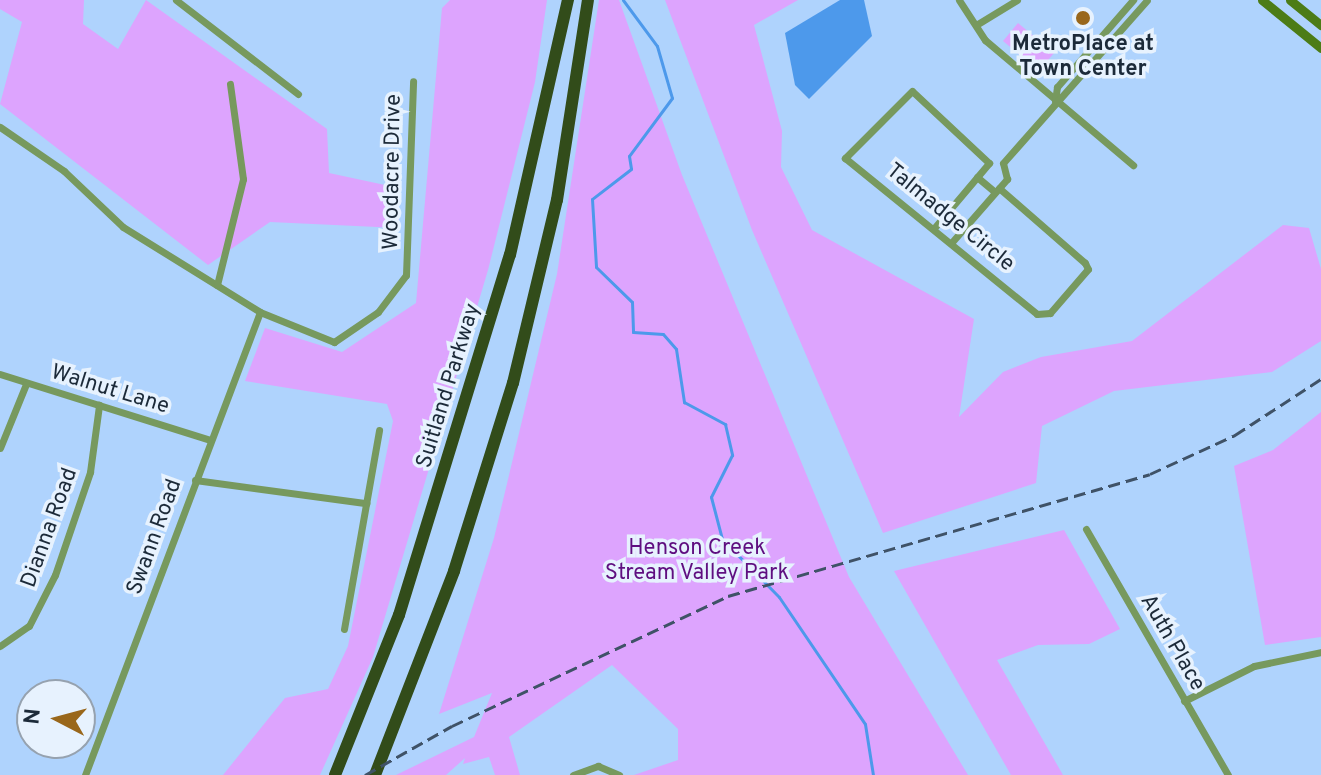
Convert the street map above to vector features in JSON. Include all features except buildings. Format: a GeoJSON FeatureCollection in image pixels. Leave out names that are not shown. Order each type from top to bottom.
{"type":"FeatureCollection","features":[{"type":"Feature","properties":{"kind":"highway","name":"Suitland Parkway"},"geometry":{"type":"LineString","coordinates":[[335,775],[399,615],[517,232],[568,0]]}},
{"type":"Feature","properties":{"kind":"highway"},"geometry":{"type":"LineString","coordinates":[[375,775],[454,571],[513,383],[562,177],[588,0]]}},
{"type":"Feature","properties":{"kind":"street"},"geometry":{"type":"LineString","coordinates":[[176,0],[298,94]]}},
{"type":"Feature","properties":{"kind":"street"},"geometry":{"type":"LineString","coordinates":[[959,0],[976,25],[1055,101],[1133,165]]}},
{"type":"Feature","properties":{"kind":"street"},"geometry":{"type":"LineString","coordinates":[[976,25],[1017,0]]}},
{"type":"Feature","properties":{"kind":"street"},"geometry":{"type":"LineString","coordinates":[[1055,101],[1057,87],[1133,0]]}},
{"type":"Feature","properties":{"kind":"street"},"geometry":{"type":"LineString","coordinates":[[1003,163],[1147,0]]}},
{"type":"Feature","properties":{"kind":"street"},"geometry":{"type":"LineString","coordinates":[[1262,0],[1321,48]]}},
{"type":"Feature","properties":{"kind":"street"},"geometry":{"type":"LineString","coordinates":[[1290,0],[1321,25]]}},
{"type":"Feature","properties":{"kind":"street"},"geometry":{"type":"LineString","coordinates":[[1102,35],[1112,42]]}},
{"type":"Feature","properties":{"kind":"street","name":"Woodacre Drive"},"geometry":{"type":"LineString","coordinates":[[260,312],[334,342],[392,299],[410,257],[413,81]]}},
{"type":"Feature","properties":{"kind":"street"},"geometry":{"type":"LineString","coordinates":[[217,285],[243,179],[230,84]]}},
{"type":"Feature","properties":{"kind":"street","name":"Talmadge Circle"},"geometry":{"type":"LineString","coordinates":[[989,163],[912,91],[845,158],[935,227],[1037,314],[1050,313],[1088,269],[1085,263],[997,190]]}},
{"type":"Feature","properties":{"kind":"street"},"geometry":{"type":"LineString","coordinates":[[0,127],[64,171],[123,227],[260,312]]}},
{"type":"Feature","properties":{"kind":"street"},"geometry":{"type":"LineString","coordinates":[[935,227],[989,163],[1003,163]]}},
{"type":"Feature","properties":{"kind":"street"},"geometry":{"type":"LineString","coordinates":[[952,242],[1007,179],[1003,163]]}},
{"type":"Feature","properties":{"kind":"street"},"geometry":{"type":"LineString","coordinates":[[977,177],[997,190]]}},
{"type":"Feature","properties":{"kind":"street","name":"Swann Road"},"geometry":{"type":"LineString","coordinates":[[85,775],[260,312]]}},
{"type":"Feature","properties":{"kind":"street","name":"Walnut Lane"},"geometry":{"type":"LineString","coordinates":[[0,374],[210,440]]}},
{"type":"Feature","properties":{"kind":"street"},"geometry":{"type":"LineString","coordinates":[[0,448],[26,384]]}},
{"type":"Feature","properties":{"kind":"street","name":"Dianna Road"},"geometry":{"type":"LineString","coordinates":[[0,646],[29,626],[55,575],[90,472],[99,405]]}},
{"type":"Feature","properties":{"kind":"street"},"geometry":{"type":"LineString","coordinates":[[344,629],[379,430]]}},
{"type":"Feature","properties":{"kind":"street"},"geometry":{"type":"LineString","coordinates":[[195,480],[366,503]]}},
{"type":"Feature","properties":{"kind":"street","name":"Auth Place"},"geometry":{"type":"LineString","coordinates":[[1086,529],[1228,775]]}},
{"type":"Feature","properties":{"kind":"street"},"geometry":{"type":"LineString","coordinates":[[1184,701],[1254,666],[1321,652]]}},
{"type":"Feature","properties":{"kind":"street"},"geometry":{"type":"LineString","coordinates":[[573,775],[598,766],[619,775]]}},
{"type":"Feature","properties":{"kind":"green space"},"geometry":{"type":"Polygon","coordinates":[[[0,0],[84,0],[83,24],[118,49],[146,0],[327,129],[329,173],[399,188],[399,228],[270,222],[208,265],[0,104],[22,22],[0,9],[0,0]]]}},
{"type":"Feature","properties":{"kind":"green space"},"geometry":{"type":"Polygon","coordinates":[[[450,0],[547,0],[535,82],[488,270],[373,657],[320,775],[223,775],[285,698],[328,689],[348,646],[393,421],[387,404],[245,381],[265,328],[342,352],[416,303],[442,8],[450,0]]]}},
{"type":"Feature","properties":{"kind":"green space","name":"Henson Creek Stream Valley Park"},"geometry":{"type":"Polygon","coordinates":[[[599,0],[619,0],[682,175],[849,577],[968,775],[634,775],[678,760],[678,729],[612,665],[509,737],[520,775],[495,775],[489,757],[463,764],[465,758],[446,775],[396,775],[474,737],[492,693],[439,714],[494,538],[557,274],[599,0]]]}},
{"type":"Feature","properties":{"kind":"green space"},"geometry":{"type":"Polygon","coordinates":[[[665,0],[798,0],[754,25],[782,131],[781,167],[812,230],[974,319],[959,417],[1003,372],[1041,357],[1132,341],[1283,225],[1309,228],[1321,269],[1321,341],[1272,372],[1114,391],[1042,426],[1036,483],[883,533],[752,230],[665,0]]]}},
{"type":"Feature","properties":{"kind":"green space"},"geometry":{"type":"Polygon","coordinates":[[[1018,23],[1054,53],[1039,71],[1003,41],[1018,23]]]}},
{"type":"Feature","properties":{"kind":"green space"},"geometry":{"type":"Polygon","coordinates":[[[1321,412],[1321,637],[1265,645],[1234,466],[1273,450],[1321,412]]]}},
{"type":"Feature","properties":{"kind":"green space"},"geometry":{"type":"Polygon","coordinates":[[[1064,530],[1120,629],[1089,644],[1038,645],[997,660],[1063,775],[1011,775],[894,571],[1064,530]]]}},
{"type":"Feature","properties":{"kind":"water"},"geometry":{"type":"Polygon","coordinates":[[[840,0],[864,0],[872,36],[809,99],[795,85],[785,33],[840,0]]]}},
{"type":"Feature","properties":{"kind":"waterway"},"geometry":{"type":"LineString","coordinates":[[623,0],[657,46],[672,98],[629,156],[631,169],[592,199],[596,267],[632,302],[633,332],[663,334],[676,349],[684,402],[725,424],[732,455],[711,497],[722,539],[779,597],[865,724],[873,775]]}},
{"type":"Feature","properties":{"kind":"railway"},"geometry":{"type":"LineString","coordinates":[[365,775],[452,726],[728,596],[1150,474],[1235,435],[1321,379]]}},
{"type":"Feature","properties":{"kind":"place","name":"MetroPlace at Town Center"},"geometry":{"type":"Point","coordinates":[1083,18]}}]}
